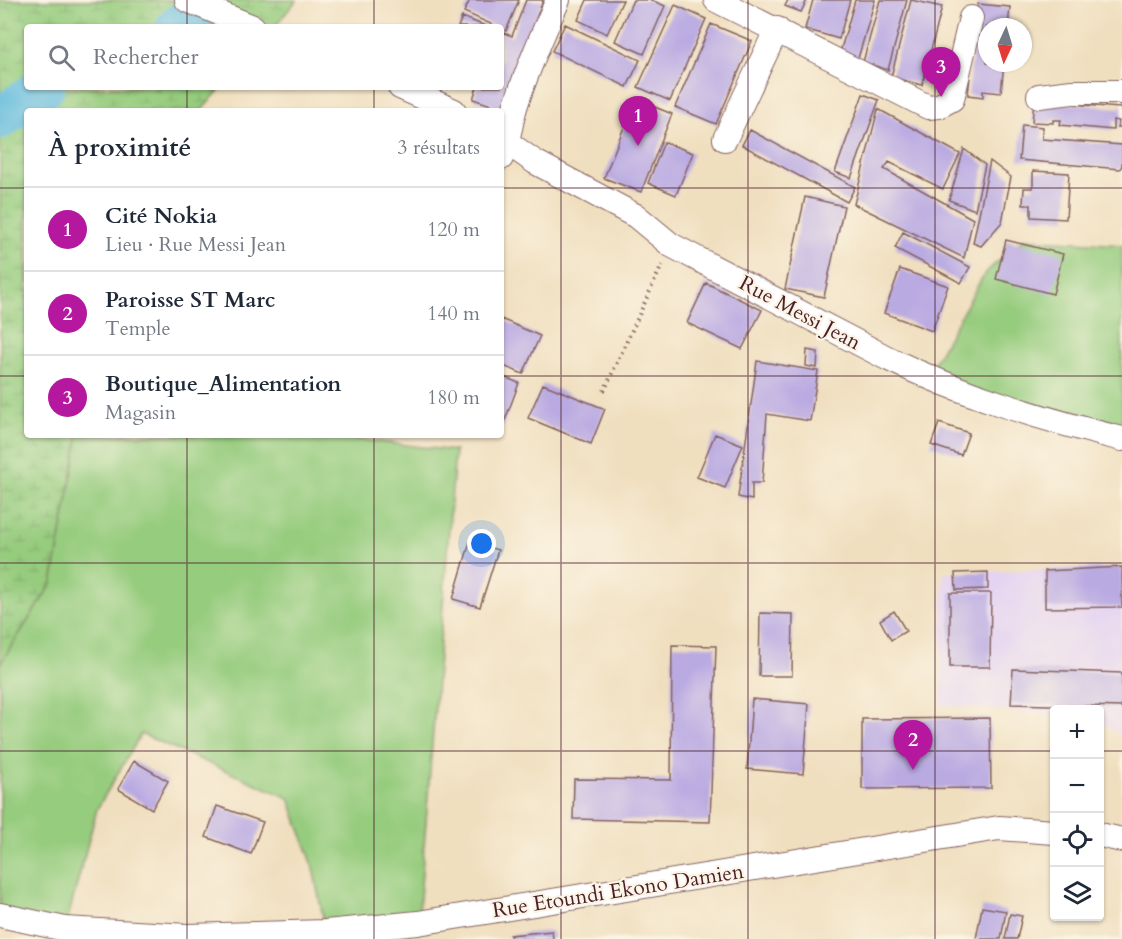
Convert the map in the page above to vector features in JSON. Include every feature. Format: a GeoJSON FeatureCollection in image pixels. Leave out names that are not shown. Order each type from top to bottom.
{"type":"FeatureCollection","features":[{"type":"Feature","properties":{"kind":"street"},"geometry":{"type":"LineString","coordinates":[[187,0],[246,24]]}},
{"type":"Feature","properties":{"kind":"street"},"geometry":{"type":"LineString","coordinates":[[504,143],[530,60],[558,0]]}},
{"type":"Feature","properties":{"kind":"street"},"geometry":{"type":"LineString","coordinates":[[716,0],[928,107],[939,106],[952,99],[971,18]]}},
{"type":"Feature","properties":{"kind":"street"},"geometry":{"type":"LineString","coordinates":[[725,139],[777,29]]}},
{"type":"Feature","properties":{"kind":"street"},"geometry":{"type":"LineString","coordinates":[[407,90],[447,108]]}},
{"type":"Feature","properties":{"kind":"street"},"geometry":{"type":"LineString","coordinates":[[1039,96],[1072,92],[1122,92]]}},
{"type":"Feature","properties":{"kind":"street","name":"Rue Messi Jean"},"geometry":{"type":"LineString","coordinates":[[504,146],[636,216],[671,245],[926,377],[1058,423],[1122,439]]}},
{"type":"Feature","properties":{"kind":"street","name":"Rue Etoundi Ekono Damien"},"geometry":{"type":"LineString","coordinates":[[0,915],[64,929],[188,936],[232,937],[326,932],[418,923],[999,828],[1050,832]]}},
{"type":"Feature","properties":{"kind":"street"},"geometry":{"type":"LineString","coordinates":[[1104,837],[1122,840]]}},
{"type":"Feature","properties":{"kind":"path"},"geometry":{"type":"LineString","coordinates":[[604,390],[671,245]]}},
{"type":"Feature","properties":{"kind":"shaded area"},"geometry":{"type":"Polygon","coordinates":[[[1122,567],[1122,735],[1104,724],[1104,705],[1050,705],[1050,715],[941,705],[943,573],[1122,567]]]}},
{"type":"Feature","properties":{"kind":"green space"},"geometry":{"type":"Polygon","coordinates":[[[0,0],[297,0],[277,24],[24,24],[24,90],[219,90],[204,108],[24,108],[24,438],[78,438],[52,583],[0,664],[0,0]]]}},
{"type":"Feature","properties":{"kind":"green space"},"geometry":{"type":"Polygon","coordinates":[[[1023,239],[1122,245],[1122,439],[926,377],[985,273],[1023,239]]]}},
{"type":"Feature","properties":{"kind":"green space"},"geometry":{"type":"Polygon","coordinates":[[[78,438],[347,438],[455,451],[418,923],[326,932],[312,863],[289,798],[141,734],[97,809],[65,929],[0,915],[0,664],[52,583],[78,438]]]}},
{"type":"Feature","properties":{"kind":"building"},"geometry":{"type":"Polygon","coordinates":[[[470,0],[519,0],[506,31],[504,24],[491,24],[464,12],[470,0]]]}},
{"type":"Feature","properties":{"kind":"building"},"geometry":{"type":"Polygon","coordinates":[[[526,0],[543,0],[503,108],[473,99],[476,90],[504,90],[504,33],[512,36],[526,0]]]}},
{"type":"Feature","properties":{"kind":"building"},"geometry":{"type":"Polygon","coordinates":[[[587,0],[623,0],[607,34],[578,20],[587,0]]]}},
{"type":"Feature","properties":{"kind":"building"},"geometry":{"type":"Polygon","coordinates":[[[633,0],[651,0],[665,6],[644,54],[615,41],[633,0]]]}},
{"type":"Feature","properties":{"kind":"building"},"geometry":{"type":"Polygon","coordinates":[[[788,0],[807,0],[801,12],[785,6],[788,0]]]}},
{"type":"Feature","properties":{"kind":"building"},"geometry":{"type":"Polygon","coordinates":[[[813,0],[850,0],[839,39],[805,29],[813,0]]]}},
{"type":"Feature","properties":{"kind":"building"},"geometry":{"type":"Polygon","coordinates":[[[855,0],[875,0],[857,62],[839,56],[855,0]]]}},
{"type":"Feature","properties":{"kind":"building"},"geometry":{"type":"Polygon","coordinates":[[[880,0],[907,0],[888,70],[863,62],[880,0]]]}},
{"type":"Feature","properties":{"kind":"building"},"geometry":{"type":"Polygon","coordinates":[[[911,0],[942,7],[922,85],[891,77],[911,0]]]}},
{"type":"Feature","properties":{"kind":"building"},"geometry":{"type":"Polygon","coordinates":[[[978,4],[1010,7],[1009,18],[978,18],[978,72],[1003,72],[1001,93],[983,91],[983,97],[968,95],[978,4]]]}},
{"type":"Feature","properties":{"kind":"building"},"geometry":{"type":"Polygon","coordinates":[[[675,5],[706,19],[670,101],[638,87],[675,5]]]}},
{"type":"Feature","properties":{"kind":"building"},"geometry":{"type":"Polygon","coordinates":[[[462,17],[480,24],[459,24],[462,17]]]}},
{"type":"Feature","properties":{"kind":"building"},"geometry":{"type":"Polygon","coordinates":[[[565,24],[640,60],[627,87],[552,51],[565,24]]]}},
{"type":"Feature","properties":{"kind":"building"},"geometry":{"type":"Polygon","coordinates":[[[711,24],[752,41],[716,124],[675,107],[711,24]]]}},
{"type":"Feature","properties":{"kind":"building"},"geometry":{"type":"Polygon","coordinates":[[[863,94],[879,100],[851,178],[835,172],[863,94]]]}},
{"type":"Feature","properties":{"kind":"building"},"geometry":{"type":"Polygon","coordinates":[[[635,99],[672,114],[641,192],[604,178],[635,99]]]}},
{"type":"Feature","properties":{"kind":"building"},"geometry":{"type":"Polygon","coordinates":[[[1034,101],[1120,108],[1122,103],[1122,127],[1118,127],[1119,121],[1113,120],[1113,130],[1060,125],[1061,120],[1053,120],[1053,123],[1032,122],[1034,101]]]}},
{"type":"Feature","properties":{"kind":"building"},"geometry":{"type":"Polygon","coordinates":[[[878,109],[960,154],[943,189],[889,162],[884,169],[973,219],[964,258],[854,204],[878,109]]]}},
{"type":"Feature","properties":{"kind":"building"},"geometry":{"type":"Polygon","coordinates":[[[1022,125],[1043,127],[1042,139],[1122,145],[1122,165],[1120,169],[1019,160],[1022,125]]]}},
{"type":"Feature","properties":{"kind":"building"},"geometry":{"type":"Polygon","coordinates":[[[750,130],[855,187],[847,202],[742,145],[750,130]]]}},
{"type":"Feature","properties":{"kind":"building"},"geometry":{"type":"Polygon","coordinates":[[[664,142],[693,153],[676,195],[648,183],[664,142]]]}},
{"type":"Feature","properties":{"kind":"building"},"geometry":{"type":"Polygon","coordinates":[[[964,149],[985,165],[975,210],[949,200],[964,149]]]}},
{"type":"Feature","properties":{"kind":"building"},"geometry":{"type":"Polygon","coordinates":[[[990,161],[1011,177],[1002,222],[981,246],[973,243],[990,161]]]}},
{"type":"Feature","properties":{"kind":"building"},"geometry":{"type":"Polygon","coordinates":[[[1033,171],[1069,173],[1066,219],[1031,217],[1031,205],[1023,205],[1024,188],[1033,188],[1033,171]]]}},
{"type":"Feature","properties":{"kind":"building"},"geometry":{"type":"Polygon","coordinates":[[[805,197],[844,206],[824,297],[785,289],[805,197]]]}},
{"type":"Feature","properties":{"kind":"building"},"geometry":{"type":"Polygon","coordinates":[[[903,232],[970,267],[961,283],[895,248],[903,232]]]}},
{"type":"Feature","properties":{"kind":"building"},"geometry":{"type":"Polygon","coordinates":[[[1006,240],[1063,254],[1053,294],[996,279],[1006,240]]]}},
{"type":"Feature","properties":{"kind":"building"},"geometry":{"type":"Polygon","coordinates":[[[900,269],[948,286],[932,331],[884,313],[900,269]]]}},
{"type":"Feature","properties":{"kind":"building"},"geometry":{"type":"Polygon","coordinates":[[[706,283],[762,310],[742,349],[687,323],[706,283]]]}},
{"type":"Feature","properties":{"kind":"building"},"geometry":{"type":"Polygon","coordinates":[[[504,320],[540,336],[523,374],[504,366],[504,320]]]}},
{"type":"Feature","properties":{"kind":"building"},"geometry":{"type":"Polygon","coordinates":[[[807,350],[818,352],[817,368],[806,366],[807,350]]]}},
{"type":"Feature","properties":{"kind":"building"},"geometry":{"type":"Polygon","coordinates":[[[757,361],[818,371],[810,421],[767,414],[762,483],[752,483],[752,500],[738,497],[757,361]]]}},
{"type":"Feature","properties":{"kind":"building"},"geometry":{"type":"Polygon","coordinates":[[[504,377],[519,383],[504,423],[504,377]]]}},
{"type":"Feature","properties":{"kind":"building"},"geometry":{"type":"Polygon","coordinates":[[[543,384],[605,409],[591,444],[528,418],[543,384]]]}},
{"type":"Feature","properties":{"kind":"building"},"geometry":{"type":"Polygon","coordinates":[[[939,423],[969,433],[961,455],[931,445],[939,423]]]}},
{"type":"Feature","properties":{"kind":"building"},"geometry":{"type":"Polygon","coordinates":[[[715,434],[743,445],[725,488],[697,477],[715,434]]]}},
{"type":"Feature","properties":{"kind":"building"},"geometry":{"type":"Polygon","coordinates":[[[470,542],[498,550],[480,607],[453,599],[470,542]]]}},
{"type":"Feature","properties":{"kind":"building"},"geometry":{"type":"Polygon","coordinates":[[[1122,567],[1122,607],[1045,608],[1045,571],[1122,567]]]}},
{"type":"Feature","properties":{"kind":"building"},"geometry":{"type":"Polygon","coordinates":[[[988,572],[988,589],[956,590],[955,573],[988,572]]]}},
{"type":"Feature","properties":{"kind":"building"},"geometry":{"type":"Polygon","coordinates":[[[950,593],[991,593],[990,667],[950,667],[950,593]]]}},
{"type":"Feature","properties":{"kind":"building"},"geometry":{"type":"Polygon","coordinates":[[[894,611],[906,631],[891,640],[880,620],[894,611]]]}},
{"type":"Feature","properties":{"kind":"building"},"geometry":{"type":"Polygon","coordinates":[[[760,613],[793,614],[792,676],[759,676],[760,613]]]}},
{"type":"Feature","properties":{"kind":"building"},"geometry":{"type":"Polygon","coordinates":[[[672,645],[716,646],[710,822],[573,819],[574,779],[671,780],[672,645]]]}},
{"type":"Feature","properties":{"kind":"building"},"geometry":{"type":"Polygon","coordinates":[[[1013,669],[1122,673],[1122,707],[1011,704],[1013,669]]]}},
{"type":"Feature","properties":{"kind":"building"},"geometry":{"type":"Polygon","coordinates":[[[752,699],[809,704],[803,774],[747,769],[752,699]]]}},
{"type":"Feature","properties":{"kind":"building"},"geometry":{"type":"Polygon","coordinates":[[[990,718],[991,788],[862,789],[862,719],[990,718]]]}},
{"type":"Feature","properties":{"kind":"building"},"geometry":{"type":"Polygon","coordinates":[[[134,761],[168,781],[152,809],[118,789],[134,761]]]}},
{"type":"Feature","properties":{"kind":"building"},"geometry":{"type":"Polygon","coordinates":[[[217,806],[263,822],[251,854],[206,837],[217,806]]]}},
{"type":"Feature","properties":{"kind":"building"},"geometry":{"type":"Polygon","coordinates":[[[982,907],[1006,911],[1001,939],[976,939],[982,907]]]}},
{"type":"Feature","properties":{"kind":"building"},"geometry":{"type":"Polygon","coordinates":[[[1010,914],[1022,916],[1017,939],[1005,939],[1010,914]]]}},
{"type":"Feature","properties":{"kind":"building"},"geometry":{"type":"Polygon","coordinates":[[[552,931],[553,939],[511,939],[510,935],[552,931]]]}},
{"type":"Feature","properties":{"kind":"waterway"},"geometry":{"type":"LineString","coordinates":[[181,24],[197,13]]}},
{"type":"Feature","properties":{"kind":"waterway"},"geometry":{"type":"LineString","coordinates":[[0,118],[40,90]]}},
{"type":"Feature","properties":{"kind":"place","name":"Boutique_Alimentation"},"geometry":{"type":"Point","coordinates":[941,97]}},
{"type":"Feature","properties":{"kind":"place","name":"Cité Nokia"},"geometry":{"type":"Point","coordinates":[638,146]}},
{"type":"Feature","properties":{"kind":"place","name":"Paroisse ST Marc"},"geometry":{"type":"Point","coordinates":[913,770]}}]}
